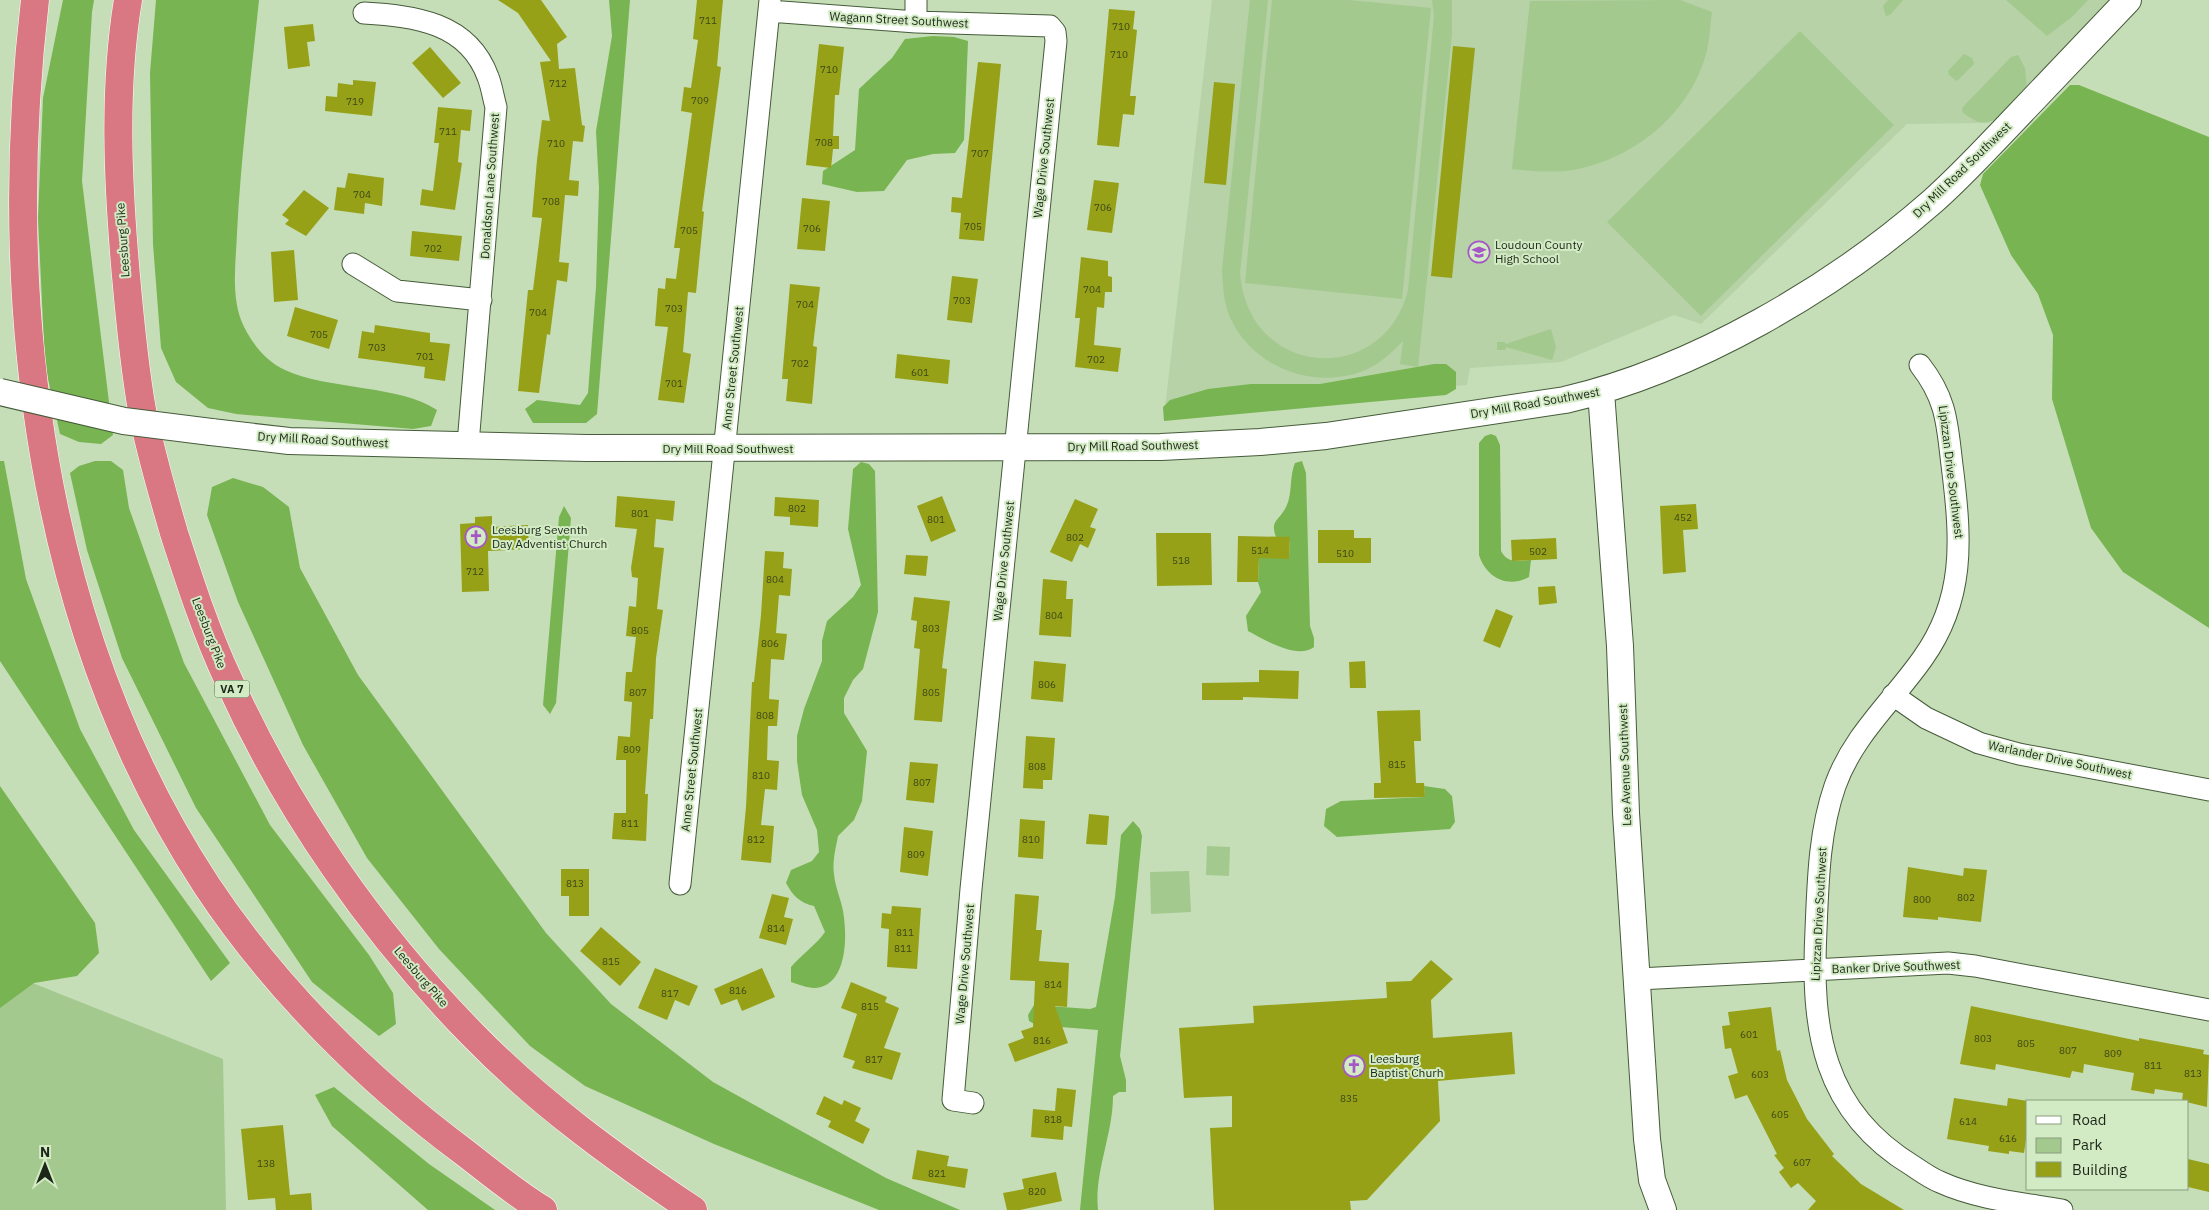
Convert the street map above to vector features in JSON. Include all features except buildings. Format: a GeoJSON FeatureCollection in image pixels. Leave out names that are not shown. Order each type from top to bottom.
{"type":"FeatureCollection","features":[{"type":"Feature","properties":{"kind":"highway"},"geometry":{"type":"LineString","coordinates":[[35,0],[17,115],[13,167],[11,227],[16,343],[23,408],[44,509],[71,604],[101,685],[140,769],[168,823],[207,887],[270,968],[320,1025],[395,1099],[543,1210]]}},
{"type":"Feature","properties":{"kind":"highway","name":"Leesburg Pike"},"geometry":{"type":"LineString","coordinates":[[128,0],[118,134],[122,236],[132,348],[142,411],[157,476],[192,588],[227,677],[291,799],[354,895],[413,970],[472,1035],[558,1113],[623,1163],[693,1210]]}},
{"type":"Feature","properties":{"kind":"street"},"geometry":{"type":"LineString","coordinates":[[916,0],[916,22]]}},
{"type":"Feature","properties":{"kind":"street","name":"Dry Mill Road Southwest"},"geometry":{"type":"LineString","coordinates":[[0,392],[124,420],[289,441],[724,449],[1161,447],[1298,439],[1386,428],[1565,400],[1602,392],[1645,377],[1698,353],[1769,316],[1847,269],[1935,200],[2128,0]]}},
{"type":"Feature","properties":{"kind":"street","name":"Wagann Street Southwest"},"geometry":{"type":"LineString","coordinates":[[770,6],[916,22],[1029,24]]}},
{"type":"Feature","properties":{"kind":"street","name":"Anne Street Southwest"},"geometry":{"type":"LineString","coordinates":[[680,884],[770,6]]}},
{"type":"Feature","properties":{"kind":"street","name":"Donaldson Lane Southwest"},"geometry":{"type":"LineString","coordinates":[[364,14],[406,16],[448,28],[481,62],[488,77],[496,107],[468,444]]}},
{"type":"Feature","properties":{"kind":"street","name":"Wage Drive Southwest"},"geometry":{"type":"LineString","coordinates":[[973,1103],[953,1100],[971,889],[1056,41],[1055,32],[1050,26],[1029,24]]}},
{"type":"Feature","properties":{"kind":"street"},"geometry":{"type":"LineString","coordinates":[[353,264],[397,291],[481,300]]}},
{"type":"Feature","properties":{"kind":"street","name":"Lipizzan Drive Southwest"},"geometry":{"type":"LineString","coordinates":[[1920,365],[1935,384],[1944,407],[1960,543],[1956,580],[1945,618],[1924,657],[1893,694],[1849,754],[1835,787],[1820,860],[1814,970],[1820,1035],[1827,1059],[1845,1103],[1872,1138],[1891,1153],[1939,1182],[1974,1194],[2062,1210]]}},
{"type":"Feature","properties":{"kind":"street","name":"Lee Avenue Southwest"},"geometry":{"type":"LineString","coordinates":[[1602,392],[1620,646],[1626,813],[1647,1139],[1652,1180],[1664,1210]]}},
{"type":"Feature","properties":{"kind":"street","name":"Warlander Drive Southwest"},"geometry":{"type":"LineString","coordinates":[[1893,694],[1926,718],[1979,743],[2019,754],[2209,790]]}},
{"type":"Feature","properties":{"kind":"street","name":"Banker Drive Southwest"},"geometry":{"type":"LineString","coordinates":[[1638,979],[1948,963],[1985,968],[2209,1010]]}},
{"type":"Feature","properties":{"kind":"shaded area","name":"Loudoun County High School"},"geometry":{"type":"Polygon","coordinates":[[[1212,0],[2116,0],[2005,114],[1989,123],[1907,124],[1701,324],[1674,315],[1561,362],[1470,368],[1467,385],[1165,408],[1212,0]]]}},
{"type":"Feature","properties":{"kind":"green space"},"geometry":{"type":"Polygon","coordinates":[[[63,0],[94,0],[82,181],[113,435],[101,444],[79,442],[60,434],[45,365],[38,218],[43,98],[63,0]]]}},
{"type":"Feature","properties":{"kind":"green space"},"geometry":{"type":"Polygon","coordinates":[[[156,0],[259,0],[241,175],[235,266],[238,310],[248,335],[264,355],[285,370],[322,381],[404,396],[422,402],[437,410],[431,426],[413,429],[236,414],[208,408],[176,382],[161,348],[153,244],[150,73],[156,0]]]}},
{"type":"Feature","properties":{"kind":"green space"},"geometry":{"type":"Polygon","coordinates":[[[609,0],[630,0],[597,414],[586,423],[533,423],[525,409],[537,400],[580,405],[588,393],[596,287],[599,188],[596,131],[612,36],[609,0]]]}},
{"type":"Feature","properties":{"kind":"green space"},"geometry":{"type":"Polygon","coordinates":[[[1250,0],[1268,0],[1240,273],[1249,308],[1266,334],[1290,351],[1318,358],[1346,356],[1373,344],[1394,322],[1408,290],[1434,16],[1432,0],[1452,0],[1452,34],[1418,367],[1400,364],[1403,341],[1380,362],[1363,371],[1345,376],[1327,378],[1290,372],[1258,354],[1245,341],[1231,319],[1225,299],[1222,270],[1250,0]]]}},
{"type":"Feature","properties":{"kind":"green space"},"geometry":{"type":"Polygon","coordinates":[[[1272,0],[1349,0],[1431,8],[1402,299],[1245,283],[1272,0]]]}},
{"type":"Feature","properties":{"kind":"green space"},"geometry":{"type":"Polygon","coordinates":[[[1680,0],[1712,12],[1708,45],[1699,73],[1688,93],[1658,129],[1639,144],[1596,164],[1573,170],[1558,171],[1512,169],[1530,1],[1680,0]]]}},
{"type":"Feature","properties":{"kind":"green space"},"geometry":{"type":"Polygon","coordinates":[[[1888,0],[1903,0],[1890,15],[1886,16],[1883,6],[1888,0]]]}},
{"type":"Feature","properties":{"kind":"green space"},"geometry":{"type":"Polygon","coordinates":[[[2006,0],[2088,0],[2073,16],[2047,36],[2006,0]]]}},
{"type":"Feature","properties":{"kind":"green space"},"geometry":{"type":"Polygon","coordinates":[[[1800,31],[1894,125],[1701,316],[1607,222],[1800,31]]]}},
{"type":"Feature","properties":{"kind":"green space"},"geometry":{"type":"Polygon","coordinates":[[[933,36],[954,37],[968,41],[964,140],[955,153],[933,154],[907,160],[884,191],[857,192],[822,184],[823,171],[855,150],[859,89],[892,58],[905,39],[933,36]]]}},
{"type":"Feature","properties":{"kind":"green space"},"geometry":{"type":"Polygon","coordinates":[[[1964,54],[1972,58],[1974,64],[1957,81],[1949,75],[1948,71],[1964,54]]]}},
{"type":"Feature","properties":{"kind":"green space"},"geometry":{"type":"Polygon","coordinates":[[[2018,55],[2025,68],[2027,90],[2013,106],[2001,116],[1987,122],[1973,120],[1963,113],[1962,108],[2011,57],[2018,55]]]}},
{"type":"Feature","properties":{"kind":"green space"},"geometry":{"type":"Polygon","coordinates":[[[2070,85],[2079,85],[2209,137],[2209,628],[2123,572],[2091,528],[2052,399],[2053,335],[2038,294],[2011,255],[1980,185],[1983,174],[2070,85]]]}},
{"type":"Feature","properties":{"kind":"green space"},"geometry":{"type":"Polygon","coordinates":[[[1551,329],[1556,347],[1552,360],[1506,347],[1505,350],[1497,350],[1497,342],[1505,342],[1506,344],[1551,329]]]}},
{"type":"Feature","properties":{"kind":"green space"},"geometry":{"type":"Polygon","coordinates":[[[1434,364],[1446,364],[1456,372],[1456,389],[1446,395],[1164,421],[1163,407],[1170,400],[1208,389],[1251,384],[1320,384],[1434,364]]]}},
{"type":"Feature","properties":{"kind":"green space"},"geometry":{"type":"Polygon","coordinates":[[[1491,434],[1496,436],[1500,445],[1501,551],[1510,560],[1531,560],[1529,577],[1513,582],[1498,579],[1492,575],[1482,563],[1479,555],[1479,443],[1485,436],[1491,434]]]}},
{"type":"Feature","properties":{"kind":"green space"},"geometry":{"type":"Polygon","coordinates":[[[0,461],[4,461],[26,579],[80,729],[134,830],[230,963],[211,981],[0,661],[0,461]]]}},
{"type":"Feature","properties":{"kind":"green space"},"geometry":{"type":"Polygon","coordinates":[[[95,461],[111,461],[123,470],[129,508],[184,663],[270,825],[369,955],[393,993],[396,1024],[379,1036],[312,982],[196,808],[122,658],[87,550],[70,473],[79,466],[95,461]]]}},
{"type":"Feature","properties":{"kind":"green space"},"geometry":{"type":"Polygon","coordinates":[[[1302,461],[1306,473],[1310,626],[1314,638],[1314,647],[1299,651],[1281,647],[1248,631],[1246,616],[1261,592],[1258,582],[1259,558],[1289,558],[1290,537],[1276,537],[1274,524],[1287,504],[1295,463],[1302,461]]]}},
{"type":"Feature","properties":{"kind":"green space"},"geometry":{"type":"Polygon","coordinates":[[[861,462],[869,464],[875,471],[878,612],[863,669],[853,680],[844,698],[844,713],[867,751],[862,801],[854,820],[838,836],[834,860],[835,879],[844,920],[844,954],[836,975],[830,982],[821,987],[814,988],[791,982],[791,967],[825,932],[814,906],[797,898],[786,883],[791,870],[812,861],[819,852],[817,830],[802,795],[797,761],[797,736],[804,709],[822,661],[822,641],[827,621],[853,597],[861,585],[848,529],[853,469],[861,462]]]}},
{"type":"Feature","properties":{"kind":"green space"},"geometry":{"type":"Polygon","coordinates":[[[233,478],[263,487],[289,507],[300,568],[358,675],[546,933],[611,1004],[713,1082],[886,1178],[960,1210],[879,1210],[714,1144],[585,1086],[530,1046],[439,949],[367,858],[303,745],[238,602],[207,515],[212,487],[233,478]]]}},
{"type":"Feature","properties":{"kind":"green space"},"geometry":{"type":"Polygon","coordinates":[[[564,506],[571,518],[556,703],[550,714],[543,705],[559,517],[564,506]]]}},
{"type":"Feature","properties":{"kind":"green space"},"geometry":{"type":"Polygon","coordinates":[[[0,786],[95,923],[99,953],[77,976],[34,983],[0,1008],[0,786]]]}},
{"type":"Feature","properties":{"kind":"green space"},"geometry":{"type":"Polygon","coordinates":[[[1424,786],[1445,789],[1452,796],[1455,822],[1450,829],[1337,837],[1324,826],[1326,809],[1341,801],[1425,797],[1424,786]]]}},
{"type":"Feature","properties":{"kind":"green space"},"geometry":{"type":"Polygon","coordinates":[[[1133,821],[1140,829],[1142,836],[1120,1056],[1126,1080],[1126,1092],[1119,1092],[1113,1096],[1110,1125],[1097,1196],[1098,1210],[1080,1210],[1098,1030],[1036,1025],[1029,1021],[1028,1015],[1034,1005],[1090,1009],[1096,1007],[1115,897],[1121,835],[1133,821]]]}},
{"type":"Feature","properties":{"kind":"green space"},"geometry":{"type":"Polygon","coordinates":[[[1207,846],[1230,847],[1229,876],[1206,875],[1207,846]]]}},
{"type":"Feature","properties":{"kind":"green space"},"geometry":{"type":"Polygon","coordinates":[[[1189,871],[1191,912],[1151,914],[1150,872],[1189,871]]]}},
{"type":"Feature","properties":{"kind":"green space"},"geometry":{"type":"Polygon","coordinates":[[[0,970],[223,1059],[226,1210],[0,1210],[0,970]]]}},
{"type":"Feature","properties":{"kind":"green space"},"geometry":{"type":"Polygon","coordinates":[[[334,1087],[429,1164],[495,1210],[428,1210],[332,1126],[315,1095],[334,1087]]]}},
{"type":"Feature","properties":{"kind":"place","name":"Loudoun County High School"},"geometry":{"type":"Point","coordinates":[1479,252]}},
{"type":"Feature","properties":{"kind":"place","name":"Leesburg Seventh Day Adventist Church"},"geometry":{"type":"Point","coordinates":[476,537]}},
{"type":"Feature","properties":{"kind":"place","name":"Leesburg Baptist Churh"},"geometry":{"type":"Point","coordinates":[1354,1066]}}]}
